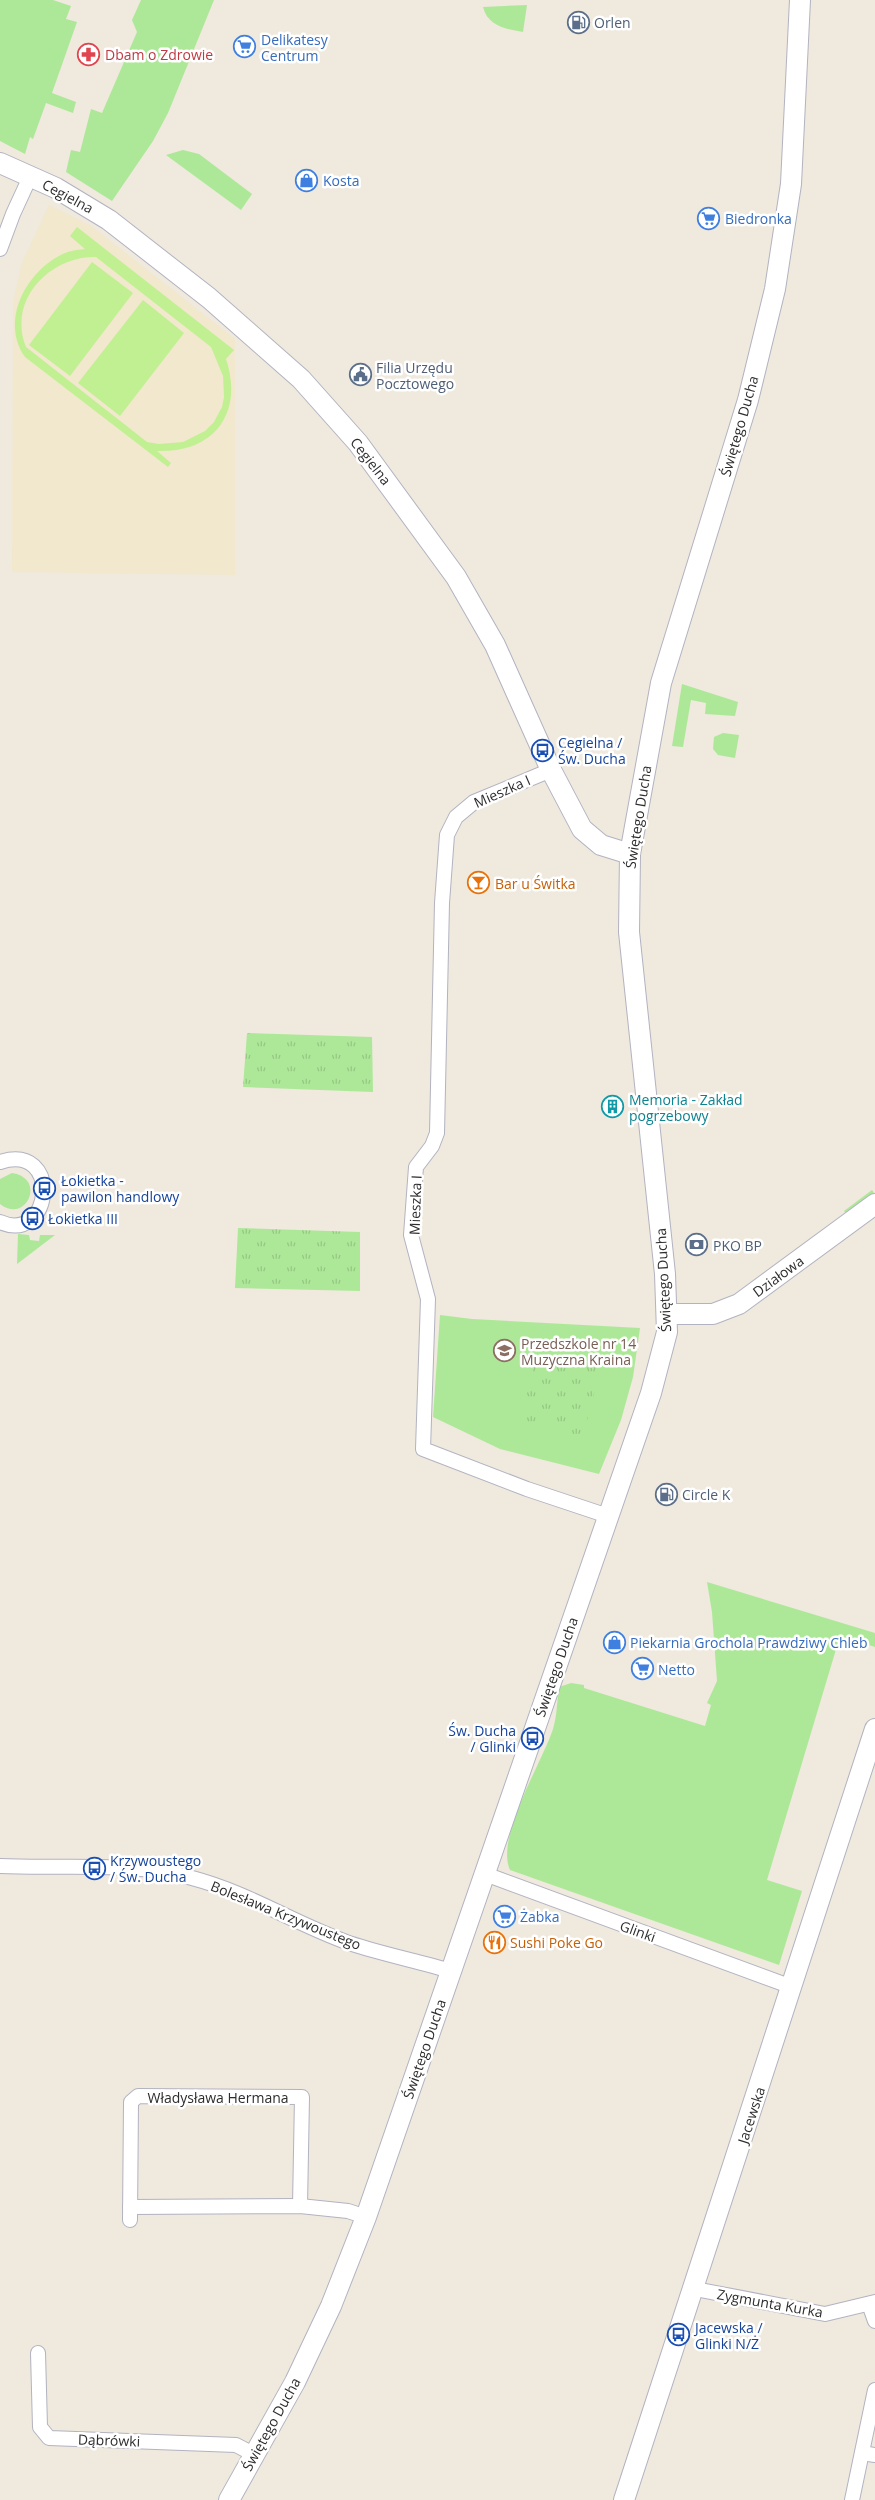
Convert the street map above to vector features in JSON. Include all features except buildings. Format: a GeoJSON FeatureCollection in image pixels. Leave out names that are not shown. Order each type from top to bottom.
{"type":"FeatureCollection","features":[{"type":"Feature","properties":{"kind":"street","name":"Świętego Ducha"},"geometry":{"type":"LineString","coordinates":[[229,2500],[295,2382],[331,2306],[366,2217],[659,1369],[667,1332],[667,1314],[659,1204],[629,932],[628,892],[630,854],[661,683],[748,400],[775,289],[792,184],[800,0]]}},
{"type":"Feature","properties":{"kind":"street","name":"Cegielna"},"geometry":{"type":"LineString","coordinates":[[0,162],[87,205],[109,220],[209,298],[301,379],[358,443],[412,515],[467,596],[494,645],[551,770],[582,830],[601,845],[630,854]]}},
{"type":"Feature","properties":{"kind":"street"},"geometry":{"type":"LineString","coordinates":[[0,249],[30,177]]}},
{"type":"Feature","properties":{"kind":"street","name":"Mieszka I"},"geometry":{"type":"LineString","coordinates":[[551,770],[474,802],[456,817],[446,836],[442,903],[437,1133],[432,1146],[416,1167],[412,1234],[428,1299],[423,1449],[527,1489],[608,1516]]}},
{"type":"Feature","properties":{"kind":"street"},"geometry":{"type":"LineString","coordinates":[[0,1162],[10,1159],[22,1160],[40,1174],[45,1188],[44,1200],[32,1218],[15,1224],[0,1222]]}},
{"type":"Feature","properties":{"kind":"street","name":"Działowa"},"geometry":{"type":"LineString","coordinates":[[667,1314],[713,1314],[725,1311],[784,1272],[875,1204]]}},
{"type":"Feature","properties":{"kind":"street","name":"Jacewska"},"geometry":{"type":"LineString","coordinates":[[624,2500],[695,2289],[875,1729]]}},
{"type":"Feature","properties":{"kind":"street","name":"Bolesława Krzywoustego"},"geometry":{"type":"LineString","coordinates":[[0,1866],[125,1869],[191,1878],[239,1892],[348,1942],[451,1971]]}},
{"type":"Feature","properties":{"kind":"street","name":"Glinki"},"geometry":{"type":"LineString","coordinates":[[485,1874],[792,1987]]}},
{"type":"Feature","properties":{"kind":"street","name":"Władysława Hermana"},"geometry":{"type":"LineString","coordinates":[[300,2206],[302,2097],[138,2096],[131,2102],[130,2214],[300,2206],[348,2211],[366,2217]]}},
{"type":"Feature","properties":{"kind":"street","name":"Zygmunta Kurka"},"geometry":{"type":"LineString","coordinates":[[695,2289],[825,2314],[872,2303]]}},
{"type":"Feature","properties":{"kind":"street"},"geometry":{"type":"LineString","coordinates":[[872,2303],[875,2321]]}},
{"type":"Feature","properties":{"kind":"street","name":"Dąbrówki"},"geometry":{"type":"LineString","coordinates":[[38,2353],[40,2427],[49,2438],[236,2445],[255,2455]]}},
{"type":"Feature","properties":{"kind":"street"},"geometry":{"type":"LineString","coordinates":[[852,2500],[869,2454],[875,2390]]}},
{"type":"Feature","properties":{"kind":"shaded area"},"geometry":{"type":"Polygon","coordinates":[[[49,205],[91,226],[235,339],[235,575],[12,572],[13,301],[22,263],[49,205]]]}},
{"type":"Feature","properties":{"kind":"green space"},"geometry":{"type":"Polygon","coordinates":[[[0,0],[53,0],[71,6],[66,19],[77,22],[52,93],[76,102],[73,113],[46,103],[33,139],[30,137],[25,154],[0,141],[0,0]]]}},
{"type":"Feature","properties":{"kind":"green space"},"geometry":{"type":"Polygon","coordinates":[[[141,0],[214,0],[168,113],[153,141],[112,201],[66,172],[71,150],[80,152],[91,109],[102,113],[137,32],[132,20],[141,0]]]}},
{"type":"Feature","properties":{"kind":"green space"},"geometry":{"type":"Polygon","coordinates":[[[527,5],[523,32],[498,26],[485,13],[483,7],[527,5]]]}},
{"type":"Feature","properties":{"kind":"green space"},"geometry":{"type":"Polygon","coordinates":[[[183,150],[199,154],[252,194],[241,210],[166,155],[183,150]]]}},
{"type":"Feature","properties":{"kind":"green space"},"geometry":{"type":"Polygon","coordinates":[[[77,227],[234,350],[226,359],[231,379],[231,396],[227,412],[220,426],[209,437],[194,445],[177,450],[157,451],[171,463],[168,467],[25,357],[18,343],[15,329],[16,314],[20,300],[36,274],[59,256],[75,250],[85,249],[70,236],[77,227]],[[96,257],[79,259],[63,264],[49,273],[37,284],[28,298],[22,313],[22,330],[26,347],[147,442],[159,444],[183,442],[205,431],[214,422],[222,407],[224,397],[223,376],[211,347],[96,257]]]}},
{"type":"Feature","properties":{"kind":"green space"},"geometry":{"type":"Polygon","coordinates":[[[92,262],[133,293],[70,376],[29,345],[92,262]]]}},
{"type":"Feature","properties":{"kind":"green space"},"geometry":{"type":"Polygon","coordinates":[[[143,300],[184,333],[120,416],[78,383],[143,300]]]}},
{"type":"Feature","properties":{"kind":"green space"},"geometry":{"type":"Polygon","coordinates":[[[682,684],[738,702],[735,716],[705,714],[706,703],[691,700],[683,747],[672,746],[682,684]]]}},
{"type":"Feature","properties":{"kind":"green space"},"geometry":{"type":"Polygon","coordinates":[[[723,733],[739,735],[735,758],[718,755],[713,749],[714,737],[723,733]]]}},
{"type":"Feature","properties":{"kind":"green space"},"geometry":{"type":"Polygon","coordinates":[[[247,1033],[372,1037],[373,1092],[243,1087],[247,1033]]]}},
{"type":"Feature","properties":{"kind":"green space"},"geometry":{"type":"Polygon","coordinates":[[[12,1173],[23,1177],[29,1183],[29,1198],[18,1209],[9,1209],[0,1204],[0,1179],[12,1173]]]}},
{"type":"Feature","properties":{"kind":"green space"},"geometry":{"type":"Polygon","coordinates":[[[872,1190],[874,1193],[846,1214],[844,1211],[872,1190]]]}},
{"type":"Feature","properties":{"kind":"green space"},"geometry":{"type":"Polygon","coordinates":[[[238,1228],[360,1232],[360,1291],[235,1288],[238,1228]]]}},
{"type":"Feature","properties":{"kind":"green space"},"geometry":{"type":"Polygon","coordinates":[[[18,1234],[29,1235],[30,1240],[39,1241],[40,1235],[55,1235],[17,1264],[18,1234]]]}},
{"type":"Feature","properties":{"kind":"green space"},"geometry":{"type":"Polygon","coordinates":[[[440,1315],[472,1319],[640,1328],[633,1377],[621,1420],[599,1474],[500,1449],[433,1417],[440,1315]]]}},
{"type":"Feature","properties":{"kind":"green space"},"geometry":{"type":"Polygon","coordinates":[[[535,1358],[603,1359],[582,1440],[520,1420],[535,1358]]]}},
{"type":"Feature","properties":{"kind":"green space"},"geometry":{"type":"Polygon","coordinates":[[[707,1582],[875,1633],[875,1647],[840,1636],[767,1880],[802,1891],[779,1965],[510,1870],[507,1856],[514,1820],[553,1729],[559,1687],[571,1683],[584,1685],[584,1688],[705,1726],[711,1705],[707,1703],[717,1681],[712,1612],[707,1582]]]}},
{"type":"Feature","properties":{"kind":"place","name":"Orlen"},"geometry":{"type":"Point","coordinates":[578,22]}},
{"type":"Feature","properties":{"kind":"place","name":"Delikatesy Centrum"},"geometry":{"type":"Point","coordinates":[245,47]}},
{"type":"Feature","properties":{"kind":"place","name":"Dbam o Zdrowie"},"geometry":{"type":"Point","coordinates":[89,54]}},
{"type":"Feature","properties":{"kind":"place","name":"Kosta"},"geometry":{"type":"Point","coordinates":[307,180]}},
{"type":"Feature","properties":{"kind":"place","name":"Biedronka"},"geometry":{"type":"Point","coordinates":[709,218]}},
{"type":"Feature","properties":{"kind":"place","name":"Filia Urzędu Pocztowego"},"geometry":{"type":"Point","coordinates":[360,375]}},
{"type":"Feature","properties":{"kind":"place","name":"Cegielna / Św. Ducha"},"geometry":{"type":"Point","coordinates":[542,750]}},
{"type":"Feature","properties":{"kind":"place","name":"Bar u Świtka"},"geometry":{"type":"Point","coordinates":[479,883]}},
{"type":"Feature","properties":{"kind":"place","name":"Memoria - Zakład pogrzebowy"},"geometry":{"type":"Point","coordinates":[613,1107]}},
{"type":"Feature","properties":{"kind":"place","name":"Łokietka - pawilon handlowy"},"geometry":{"type":"Point","coordinates":[45,1188]}},
{"type":"Feature","properties":{"kind":"place","name":"Łokietka III"},"geometry":{"type":"Point","coordinates":[32,1218]}},
{"type":"Feature","properties":{"kind":"place","name":"PKO BP"},"geometry":{"type":"Point","coordinates":[697,1245]}},
{"type":"Feature","properties":{"kind":"place","name":"Przedszkole nr 14 Muzyczna Kraina"},"geometry":{"type":"Point","coordinates":[505,1351]}},
{"type":"Feature","properties":{"kind":"place","name":"Circle K"},"geometry":{"type":"Point","coordinates":[666,1494]}},
{"type":"Feature","properties":{"kind":"place","name":"Piekarnia Grochola Prawdziwy Chleb"},"geometry":{"type":"Point","coordinates":[614,1642]}},
{"type":"Feature","properties":{"kind":"place","name":"Netto"},"geometry":{"type":"Point","coordinates":[642,1669]}},
{"type":"Feature","properties":{"kind":"place","name":"Św. Ducha / Glinki"},"geometry":{"type":"Point","coordinates":[532,1738]}},
{"type":"Feature","properties":{"kind":"place","name":"Krzywoustego / Św. Ducha"},"geometry":{"type":"Point","coordinates":[94,1868]}},
{"type":"Feature","properties":{"kind":"place","name":"Żabka"},"geometry":{"type":"Point","coordinates":[504,1916]}},
{"type":"Feature","properties":{"kind":"place","name":"Sushi Poke Go"},"geometry":{"type":"Point","coordinates":[494,1942]}},
{"type":"Feature","properties":{"kind":"place","name":"Jacewska / Glinki N/Ż"},"geometry":{"type":"Point","coordinates":[679,2335]}}]}
